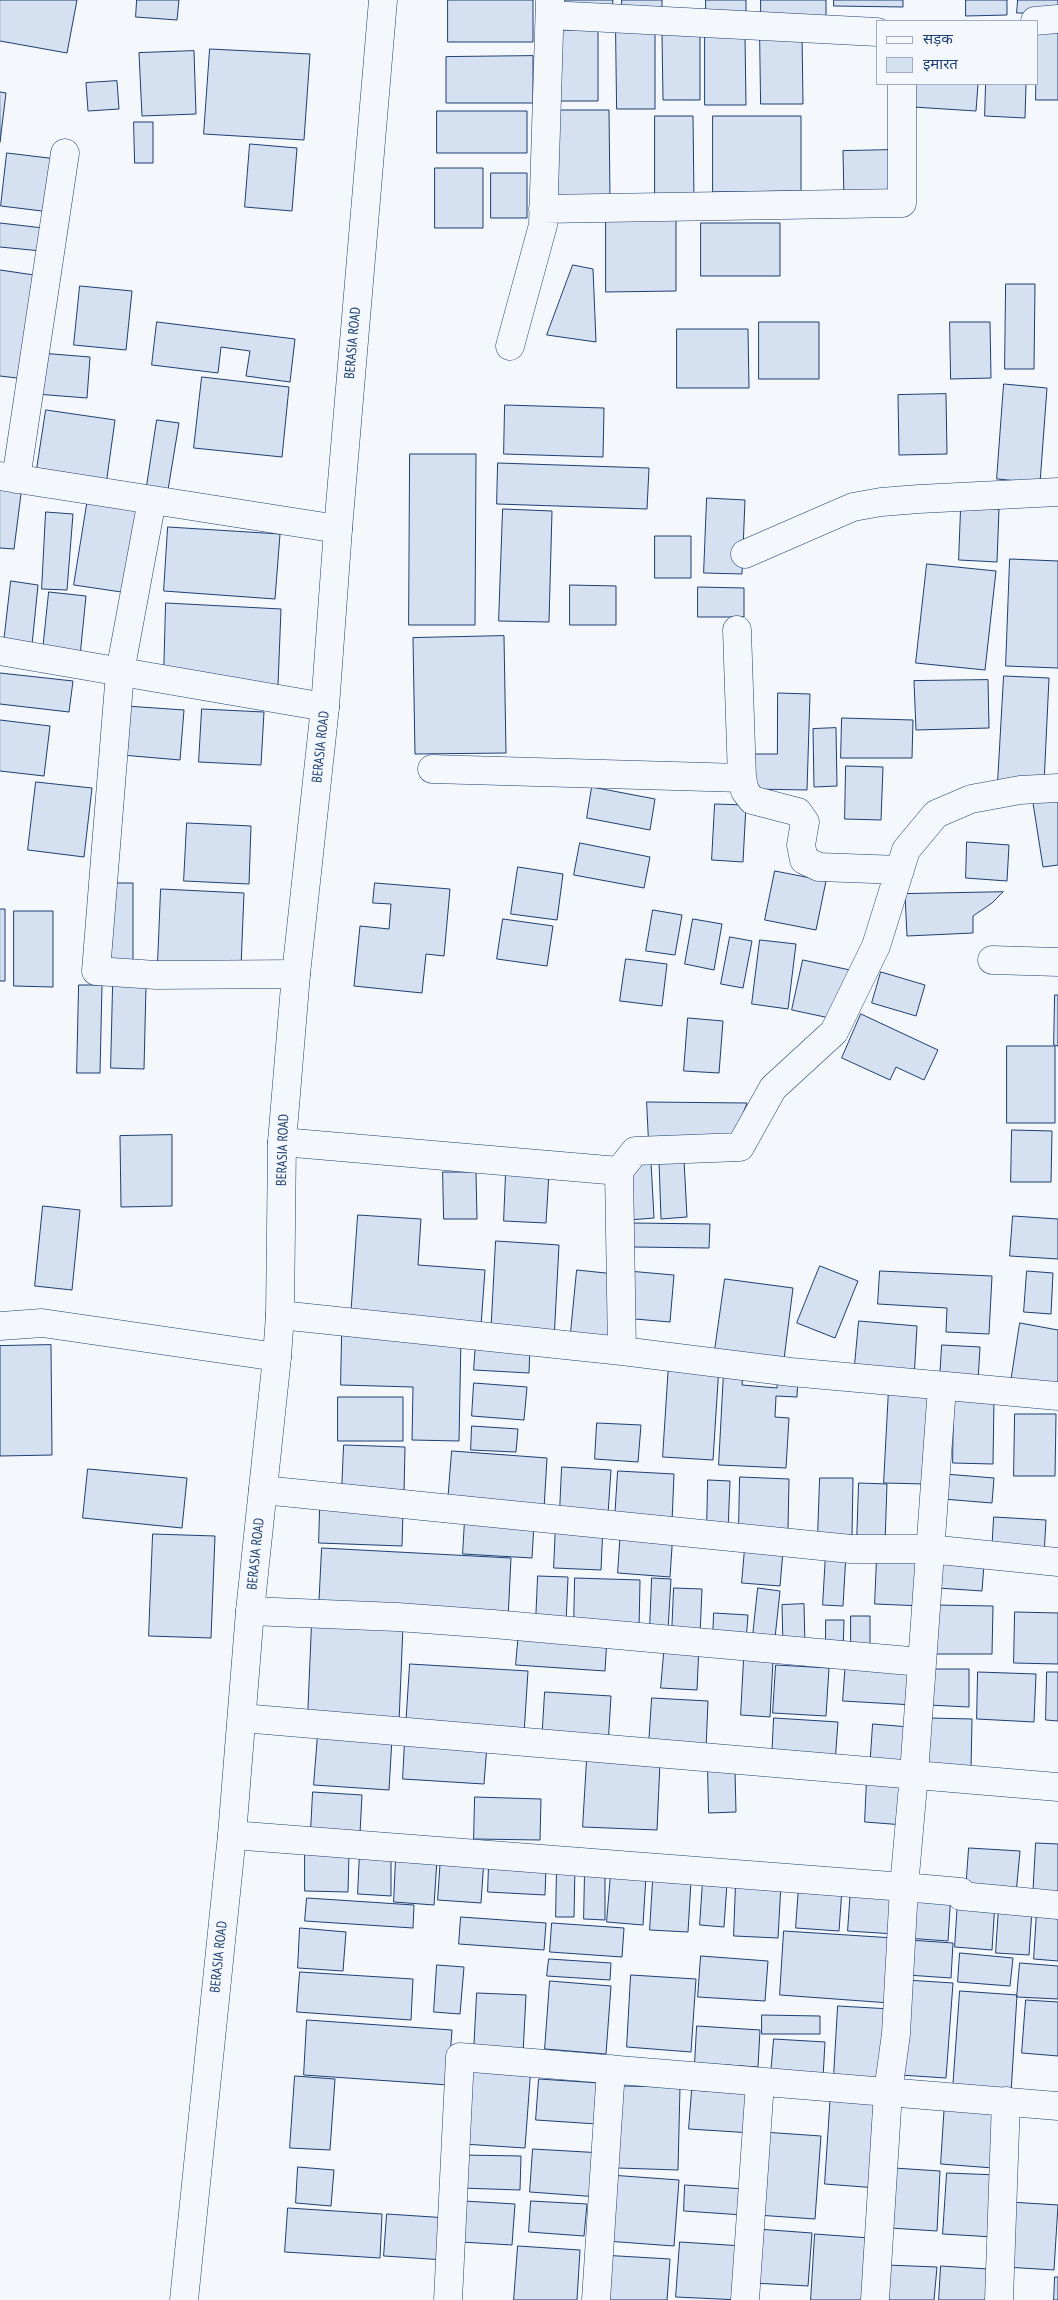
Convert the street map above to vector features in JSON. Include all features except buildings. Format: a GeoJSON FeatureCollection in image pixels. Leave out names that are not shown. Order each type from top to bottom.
{"type":"FeatureCollection","features":[{"type":"Feature","properties":{"kind":"street","name":"BERASIA ROAD"},"geometry":{"type":"LineString","coordinates":[[184,2300],[232,1835],[250,1611],[278,1357],[282,1142],[296,974],[325,707],[338,529],[383,0]]}},
{"type":"Feature","properties":{"kind":"street"},"geometry":{"type":"LineString","coordinates":[[510,346],[543,225],[550,8],[876,32]]}},
{"type":"Feature","properties":{"kind":"street"},"geometry":{"type":"LineString","coordinates":[[1038,21],[1058,19]]}},
{"type":"Feature","properties":{"kind":"street"},"geometry":{"type":"LineString","coordinates":[[543,209],[902,203],[902,85]]}},
{"type":"Feature","properties":{"kind":"street"},"geometry":{"type":"LineString","coordinates":[[65,153],[8,478],[338,529]]}},
{"type":"Feature","properties":{"kind":"street"},"geometry":{"type":"LineString","coordinates":[[745,554],[853,507],[881,502],[918,499],[1058,492]]}},
{"type":"Feature","properties":{"kind":"street"},"geometry":{"type":"LineString","coordinates":[[152,500],[120,672],[96,971],[156,975],[296,974]]}},
{"type":"Feature","properties":{"kind":"street"},"geometry":{"type":"LineString","coordinates":[[737,630],[742,778],[745,791],[752,800],[798,812],[805,822],[801,845],[804,860],[819,867],[900,870]]}},
{"type":"Feature","properties":{"kind":"street"},"geometry":{"type":"LineString","coordinates":[[0,651],[325,707]]}},
{"type":"Feature","properties":{"kind":"street"},"geometry":{"type":"LineString","coordinates":[[432,769],[742,778]]}},
{"type":"Feature","properties":{"kind":"street"},"geometry":{"type":"LineString","coordinates":[[622,1351],[619,1171],[635,1151],[740,1147],[773,1088],[834,1032],[876,946],[906,850],[936,814],[972,799],[1020,790],[1058,788]]}},
{"type":"Feature","properties":{"kind":"street"},"geometry":{"type":"LineString","coordinates":[[992,960],[1058,962]]}},
{"type":"Feature","properties":{"kind":"street"},"geometry":{"type":"LineString","coordinates":[[282,1142],[619,1171]]}},
{"type":"Feature","properties":{"kind":"street"},"geometry":{"type":"LineString","coordinates":[[280,1315],[622,1351],[791,1372],[1058,1396]]}},
{"type":"Feature","properties":{"kind":"street"},"geometry":{"type":"LineString","coordinates":[[0,1326],[42,1323],[278,1357]]}},
{"type":"Feature","properties":{"kind":"street"},"geometry":{"type":"LineString","coordinates":[[875,2300],[888,2092],[896,2034],[904,1887],[942,1387]]}},
{"type":"Feature","properties":{"kind":"street"},"geometry":{"type":"LineString","coordinates":[[263,1490],[851,1549],[929,1549],[1058,1562]]}},
{"type":"Feature","properties":{"kind":"street"},"geometry":{"type":"LineString","coordinates":[[250,1611],[397,1617],[493,1624],[921,1662]]}},
{"type":"Feature","properties":{"kind":"street"},"geometry":{"type":"LineString","coordinates":[[242,1718],[1058,1787]]}},
{"type":"Feature","properties":{"kind":"street"},"geometry":{"type":"LineString","coordinates":[[232,1835],[904,1887],[961,1892],[961,1896],[1058,1905]]}},
{"type":"Feature","properties":{"kind":"street"},"geometry":{"type":"LineString","coordinates":[[448,2300],[460,2057],[1058,2106]]}},
{"type":"Feature","properties":{"kind":"street"},"geometry":{"type":"LineString","coordinates":[[596,2300],[611,2070]]}},
{"type":"Feature","properties":{"kind":"street"},"geometry":{"type":"LineString","coordinates":[[745,2300],[760,2082]]}},
{"type":"Feature","properties":{"kind":"street"},"geometry":{"type":"LineString","coordinates":[[998,2300],[1006,2101]]}}]}
